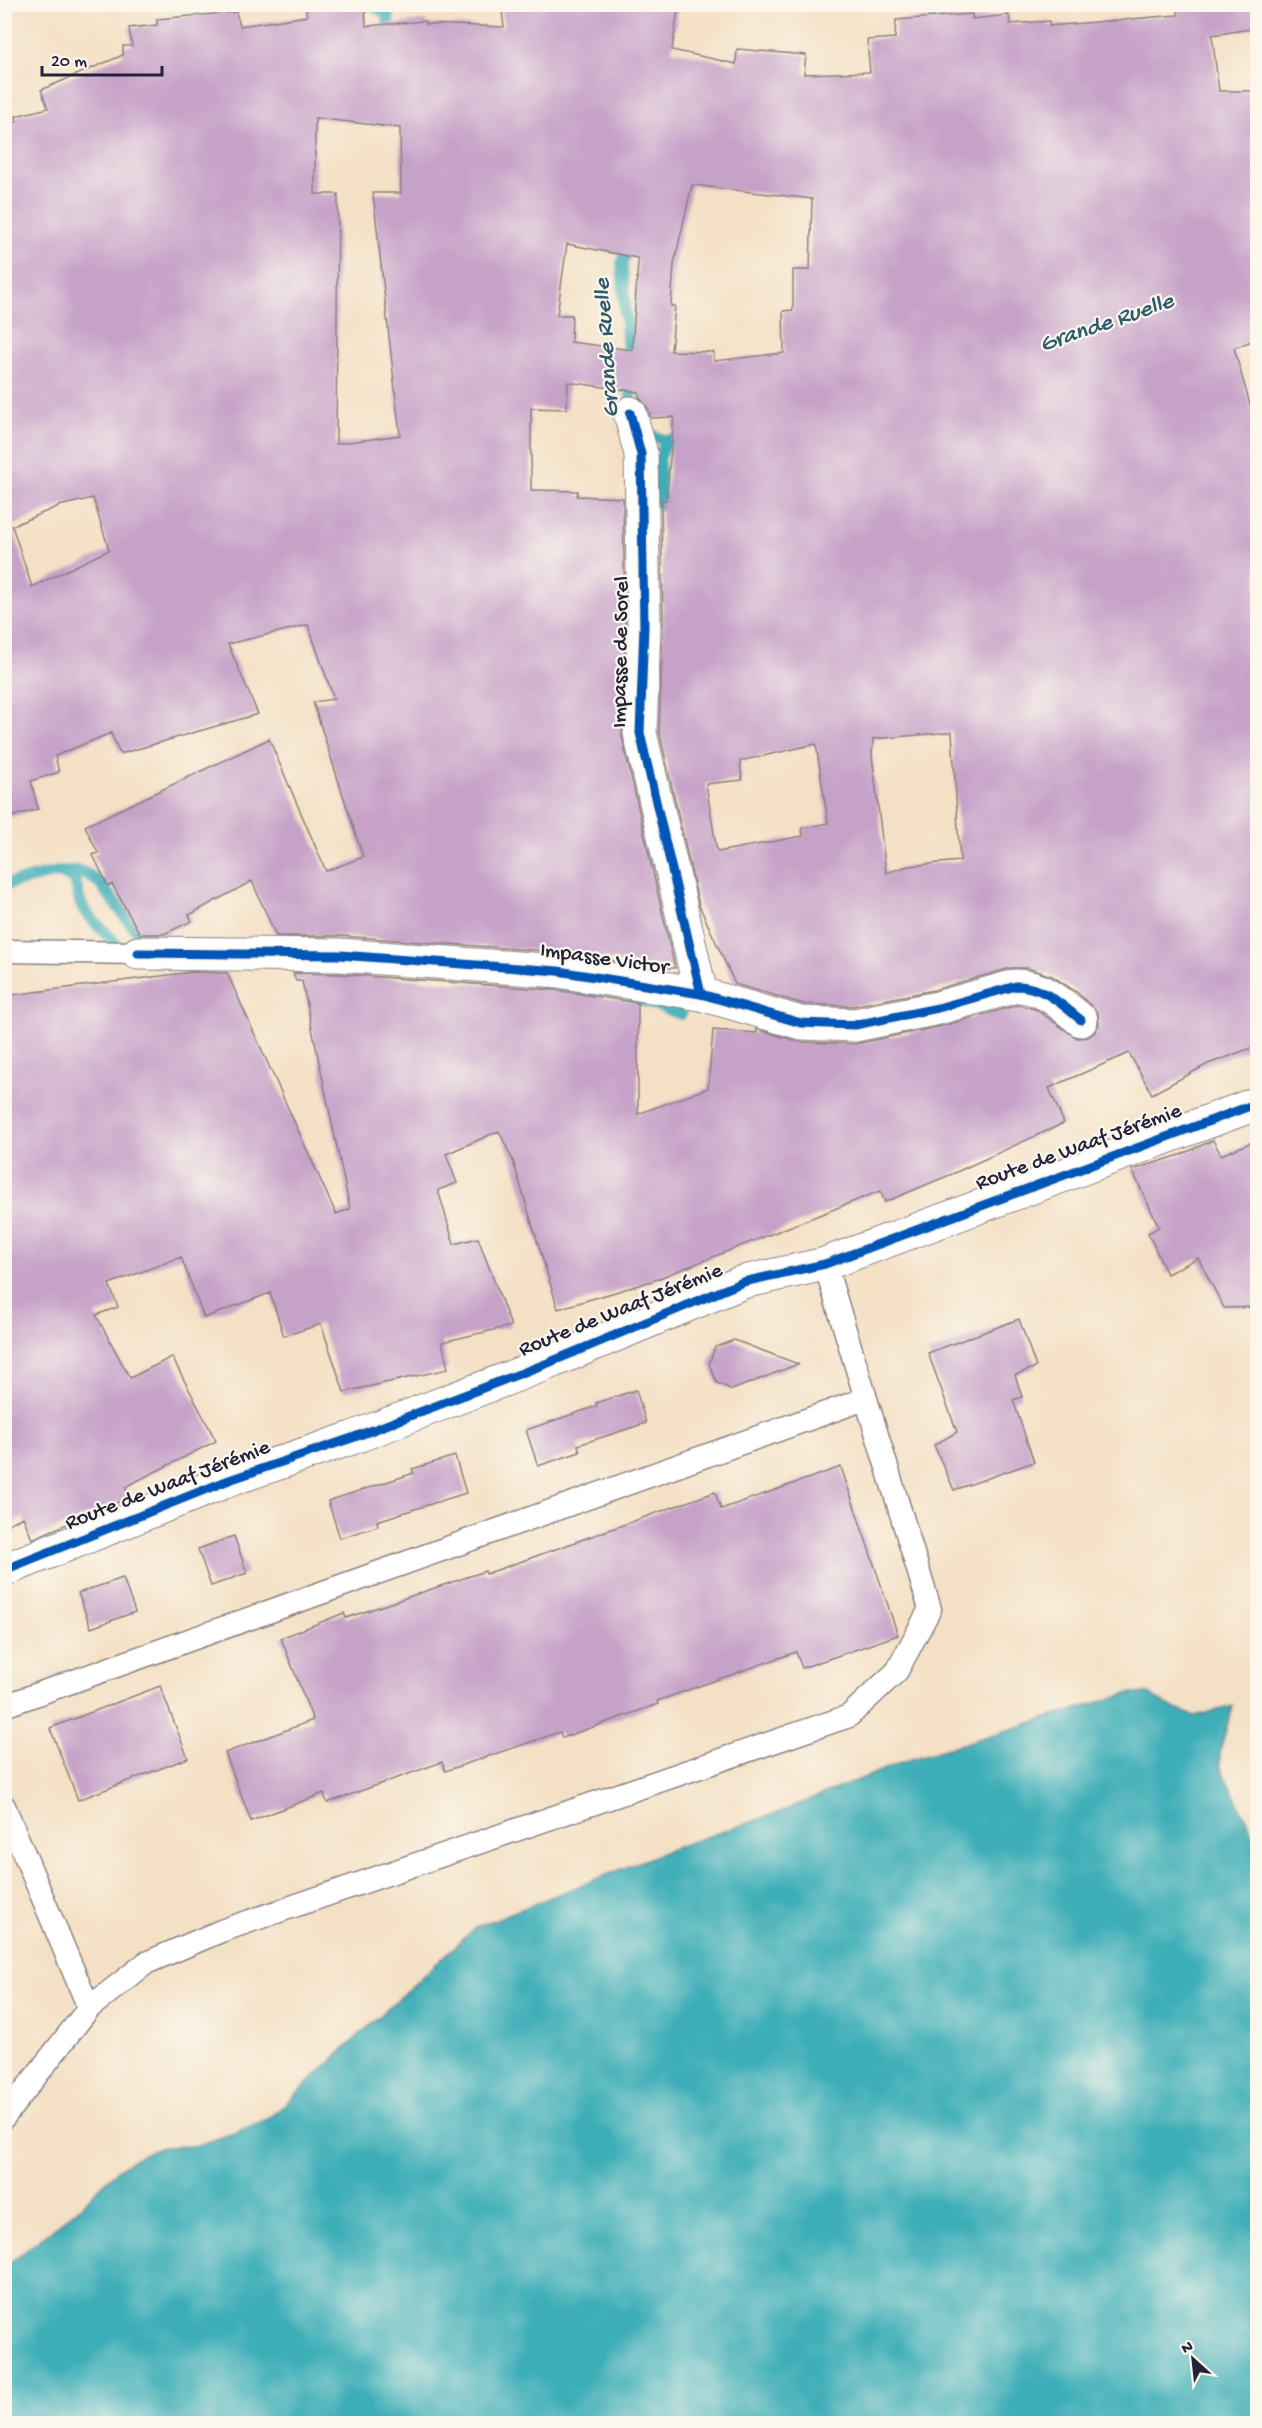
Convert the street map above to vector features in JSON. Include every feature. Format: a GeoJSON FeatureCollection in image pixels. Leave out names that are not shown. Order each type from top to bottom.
{"type":"FeatureCollection","features":[{"type":"Feature","properties":{"kind":"street","name":"Impasse de Sorel"},"geometry":{"type":"LineString","coordinates":[[630,413],[640,454],[644,626],[640,733],[701,994]]}},
{"type":"Feature","properties":{"kind":"street","name":"Impasse Victor"},"geometry":{"type":"LineString","coordinates":[[138,953],[340,955],[420,959],[558,971],[701,994],[801,1023],[855,1025],[938,1008],[1016,986],[1029,986],[1056,999],[1081,1020]]}},
{"type":"Feature","properties":{"kind":"street","name":"Route de Waaf Jérémie"},"geometry":{"type":"LineString","coordinates":[[4,1570],[229,1480],[352,1438],[548,1363],[743,1282],[825,1264],[1257,1102]]}},
{"type":"Feature","properties":{"kind":"lane"},"geometry":{"type":"LineString","coordinates":[[4,951],[138,953]]}},
{"type":"Feature","properties":{"kind":"lane"},"geometry":{"type":"LineString","coordinates":[[4,2117],[89,2008],[146,1963],[221,1931],[849,1716],[897,1671],[930,1609],[825,1264]]}},
{"type":"Feature","properties":{"kind":"lane"},"geometry":{"type":"LineString","coordinates":[[4,1706],[865,1399]]}},
{"type":"Feature","properties":{"kind":"lane"},"geometry":{"type":"LineString","coordinates":[[4,1806],[9,1830],[89,2008]]}},
{"type":"Feature","properties":{"kind":"water"},"geometry":{"type":"Polygon","coordinates":[[[1130,1693],[1149,1694],[1175,1709],[1195,1716],[1233,1706],[1220,1750],[1220,1766],[1257,1842],[1257,2423],[5,2423],[5,2267],[78,2209],[117,2170],[137,2157],[162,2147],[195,2146],[237,2132],[271,2117],[476,1927],[682,1845],[783,1811],[902,1762],[1130,1693]]]}},
{"type":"Feature","properties":{"kind":"building"},"geometry":{"type":"Polygon","coordinates":[[[501,4],[679,4],[672,50],[736,64],[737,49],[806,55],[804,74],[870,72],[867,40],[895,38],[896,20],[972,14],[972,19],[1009,15],[1010,24],[1049,21],[1049,26],[1178,15],[1178,9],[1209,4],[1257,4],[1257,28],[1212,35],[1219,91],[1257,91],[1257,127],[1252,127],[1257,205],[1257,339],[1234,348],[1252,412],[1257,411],[1257,1046],[1208,1064],[1152,1094],[1129,1053],[1049,1088],[1064,1123],[952,1174],[885,1202],[880,1191],[652,1281],[558,1309],[513,1161],[499,1131],[446,1154],[457,1183],[438,1190],[454,1244],[478,1238],[511,1326],[442,1342],[448,1369],[344,1392],[321,1324],[284,1336],[270,1293],[204,1318],[181,1257],[109,1284],[118,1307],[96,1315],[130,1378],[172,1357],[216,1441],[125,1487],[130,1497],[32,1539],[23,1517],[4,1526],[4,996],[192,972],[227,973],[336,1214],[350,1209],[302,981],[296,981],[293,973],[339,974],[556,990],[638,1003],[638,1114],[708,1088],[713,1030],[757,1033],[756,1029],[800,1042],[855,1044],[942,1026],[1018,1005],[1035,1009],[1077,1038],[1088,1037],[1095,1032],[1099,1024],[1098,1013],[1078,993],[1052,976],[1027,968],[1011,968],[934,990],[853,1006],[804,1004],[735,984],[699,905],[659,731],[663,627],[661,500],[666,500],[674,417],[651,418],[648,408],[639,397],[639,392],[568,382],[567,409],[531,408],[531,490],[578,491],[577,496],[623,498],[625,626],[622,737],[675,968],[659,968],[559,952],[341,936],[276,936],[252,881],[189,915],[192,921],[164,934],[140,934],[112,884],[108,886],[93,855],[98,853],[85,826],[269,739],[326,871],[363,857],[313,702],[334,699],[308,625],[228,644],[258,714],[120,754],[111,733],[55,756],[59,772],[31,781],[38,809],[4,819],[4,127],[17,122],[16,116],[48,108],[41,90],[123,55],[123,46],[132,46],[129,28],[157,25],[157,19],[236,12],[240,26],[307,16],[306,9],[365,6],[366,26],[425,21],[426,24],[504,27],[501,4]],[[315,118],[315,194],[338,194],[336,444],[400,435],[373,193],[401,193],[400,128],[315,118]],[[692,185],[674,264],[671,306],[675,306],[671,351],[714,352],[714,361],[784,353],[783,311],[793,310],[793,270],[810,270],[812,199],[692,185]],[[567,244],[557,315],[572,315],[571,342],[632,350],[637,258],[567,244]],[[93,498],[59,506],[12,526],[32,587],[109,550],[93,498]],[[952,732],[873,739],[872,755],[886,873],[908,866],[960,861],[952,732]],[[816,744],[740,761],[742,780],[706,784],[717,852],[803,836],[802,828],[828,823],[816,744]]]}},
{"type":"Feature","properties":{"kind":"building"},"geometry":{"type":"Polygon","coordinates":[[[1213,1140],[1221,1155],[1257,1140],[1257,1307],[1224,1308],[1198,1258],[1167,1274],[1148,1233],[1159,1227],[1132,1170],[1180,1155],[1213,1140]]]}},
{"type":"Feature","properties":{"kind":"building"},"geometry":{"type":"Polygon","coordinates":[[[1019,1319],[1036,1367],[1015,1375],[1022,1397],[1013,1400],[1034,1462],[954,1490],[934,1445],[957,1432],[928,1353],[1019,1319]]]}},
{"type":"Feature","properties":{"kind":"building"},"geometry":{"type":"Polygon","coordinates":[[[734,1340],[798,1364],[732,1390],[717,1383],[709,1364],[715,1347],[734,1340]]]}},
{"type":"Feature","properties":{"kind":"building"},"geometry":{"type":"Polygon","coordinates":[[[636,1390],[646,1423],[578,1445],[580,1452],[538,1466],[526,1430],[636,1390]]]}},
{"type":"Feature","properties":{"kind":"building"},"geometry":{"type":"Polygon","coordinates":[[[455,1456],[466,1493],[377,1521],[378,1526],[340,1538],[328,1501],[414,1473],[412,1469],[455,1456]]]}},
{"type":"Feature","properties":{"kind":"building"},"geometry":{"type":"Polygon","coordinates":[[[841,1467],[898,1635],[802,1668],[796,1652],[657,1701],[658,1704],[562,1738],[560,1732],[445,1771],[442,1762],[327,1803],[324,1793],[251,1821],[225,1753],[313,1720],[281,1638],[344,1613],[346,1618],[485,1571],[486,1574],[715,1492],[721,1509],[841,1467]]]}},
{"type":"Feature","properties":{"kind":"building"},"geometry":{"type":"Polygon","coordinates":[[[234,1536],[247,1573],[211,1586],[198,1549],[234,1536]]]}},
{"type":"Feature","properties":{"kind":"building"},"geometry":{"type":"Polygon","coordinates":[[[123,1578],[135,1612],[91,1628],[78,1593],[123,1578]]]}},
{"type":"Feature","properties":{"kind":"building"},"geometry":{"type":"Polygon","coordinates":[[[160,1686],[188,1758],[78,1800],[50,1728],[160,1686]]]}},
{"type":"Feature","properties":{"kind":"waterway","name":"Grande Ruelle"},"geometry":{"type":"LineString","coordinates":[[370,4],[388,14],[389,41]]}},
{"type":"Feature","properties":{"kind":"waterway","name":"Grande Ruelle"},"geometry":{"type":"LineString","coordinates":[[630,242],[622,264],[632,411]]}},
{"type":"Feature","properties":{"kind":"waterway","name":"Grande Ruelle"},"geometry":{"type":"LineString","coordinates":[[639,430],[666,441],[688,435]]}},
{"type":"Feature","properties":{"kind":"waterway"},"geometry":{"type":"LineString","coordinates":[[660,504],[659,459],[666,441]]}},
{"type":"Feature","properties":{"kind":"waterway"},"geometry":{"type":"LineString","coordinates":[[4,885],[70,871],[88,875],[108,894],[136,930],[158,942]]}},
{"type":"Feature","properties":{"kind":"waterway"},"geometry":{"type":"LineString","coordinates":[[61,873],[75,880],[80,902],[87,914],[123,951]]}},
{"type":"Feature","properties":{"kind":"waterway"},"geometry":{"type":"LineString","coordinates":[[535,982],[569,992],[597,991]]}},
{"type":"Feature","properties":{"kind":"waterway"},"geometry":{"type":"LineString","coordinates":[[634,997],[681,1014]]}},
{"type":"Feature","properties":{"kind":"cycle path"},"geometry":{"type":"LineString","coordinates":[[630,413],[641,454],[644,626],[640,733],[701,994]]}},
{"type":"Feature","properties":{"kind":"cycle path"},"geometry":{"type":"LineString","coordinates":[[138,953],[340,955],[558,971],[701,994],[801,1023],[855,1025],[938,1008],[1016,986],[1035,989],[1043,993],[1059,1002],[1081,1020]]}},
{"type":"Feature","properties":{"kind":"cycle path"},"geometry":{"type":"LineString","coordinates":[[4,1570],[229,1480],[352,1438],[548,1363],[743,1282],[825,1264],[1258,1103]]}}]}
